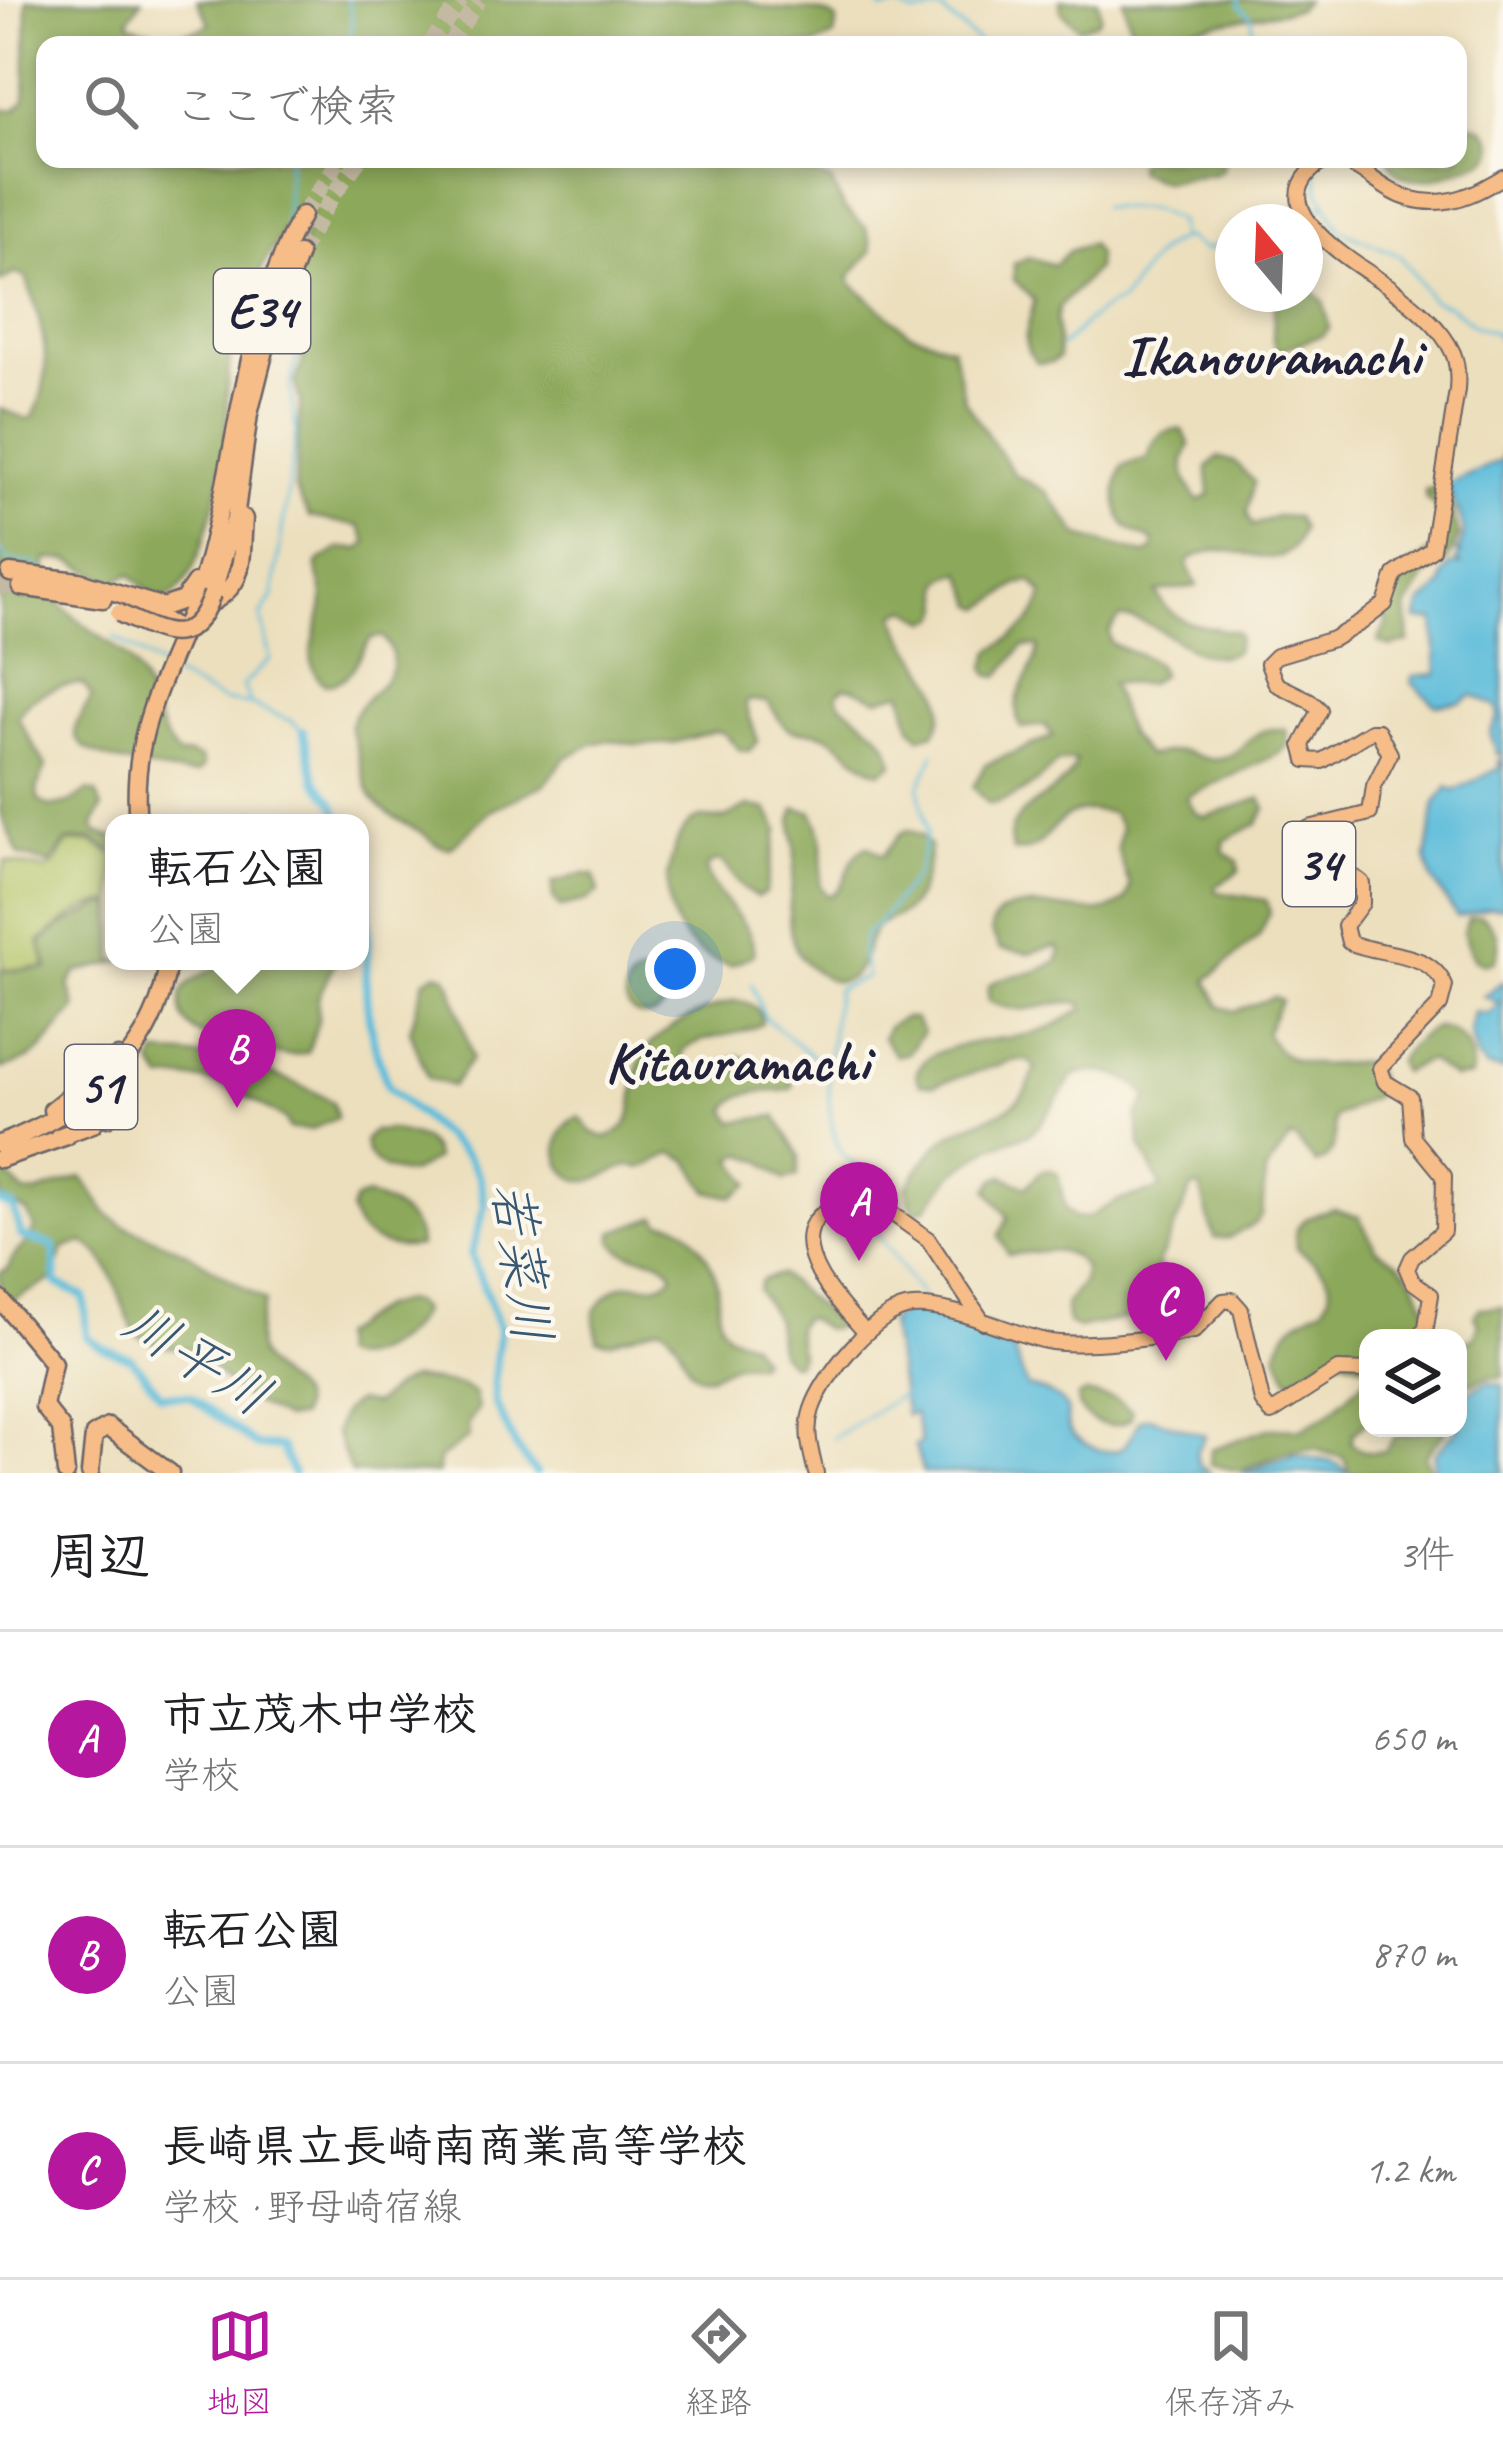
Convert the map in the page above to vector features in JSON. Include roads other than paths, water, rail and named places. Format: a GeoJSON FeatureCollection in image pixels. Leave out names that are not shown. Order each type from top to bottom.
{"type":"FeatureCollection","features":[{"type":"Feature","properties":{"kind":"highway","name":"E34"},"geometry":{"type":"LineString","coordinates":[[244,413],[265,300],[302,215]]}},
{"type":"Feature","properties":{"kind":"highway","name":"E34"},"geometry":{"type":"LineString","coordinates":[[244,413],[299,254]]}},
{"type":"Feature","properties":{"kind":"highway"},"geometry":{"type":"LineString","coordinates":[[176,634],[196,612],[230,592],[237,580],[263,358]]}},
{"type":"Feature","properties":{"kind":"highway"},"geometry":{"type":"LineString","coordinates":[[138,814],[137,781],[147,718],[176,634],[205,571],[244,413]]}},
{"type":"Feature","properties":{"kind":"highway"},"geometry":{"type":"LineString","coordinates":[[95,594],[119,613],[159,632],[178,634],[200,620],[242,491],[244,413]]}},
{"type":"Feature","properties":{"kind":"highway"},"geometry":{"type":"LineString","coordinates":[[176,634],[95,594],[60,580],[23,582],[95,594],[153,605],[181,602],[195,584],[220,514]]}},
{"type":"Feature","properties":{"kind":"highway"},"geometry":{"type":"LineString","coordinates":[[103,1111],[87,1088],[90,1080],[144,1022],[164,970]]}},
{"type":"Feature","properties":{"kind":"highway","name":"51"},"geometry":{"type":"LineString","coordinates":[[10,1144],[108,1081],[138,1045],[157,1007],[166,970]]}},
{"type":"Feature","properties":{"kind":"highway"},"geometry":{"type":"LineString","coordinates":[[10,1144],[97,1134],[109,1096],[140,1062],[158,1029],[168,970]]}},
{"type":"Feature","properties":{"kind":"highway","name":"51"},"geometry":{"type":"LineString","coordinates":[[10,1144],[78,1089],[87,1088]]}},
{"type":"Feature","properties":{"kind":"highway","name":"51"},"geometry":{"type":"LineString","coordinates":[[10,1144],[81,1106],[97,1110],[93,1124],[58,1137]]}},
{"type":"Feature","properties":{"kind":"highway"},"geometry":{"type":"LineString","coordinates":[[0,1299],[53,1363],[44,1407],[61,1428],[66,1473]]}},
{"type":"Feature","properties":{"kind":"highway"},"geometry":{"type":"LineString","coordinates":[[90,1473],[94,1435],[110,1427],[170,1473]]}},
{"type":"Feature","properties":{"kind":"main road","name":"34"},"geometry":{"type":"LineString","coordinates":[[1315,168],[1304,182],[1303,209],[1324,239],[1407,301],[1446,340],[1458,377],[1432,549],[1395,574],[1381,608],[1344,634],[1276,656],[1268,664],[1276,683],[1319,708],[1302,745],[1304,758],[1322,761],[1371,731],[1384,737],[1390,754],[1374,786],[1370,813],[1312,826],[1302,837],[1302,848],[1310,861],[1352,874],[1362,884],[1362,903],[1345,926],[1349,942],[1393,951],[1430,967],[1445,986],[1440,1005],[1380,1069],[1385,1082],[1408,1094],[1414,1141],[1445,1183],[1443,1232],[1412,1258],[1407,1269],[1412,1282],[1431,1295],[1425,1329]]}},
{"type":"Feature","properties":{"kind":"main road","name":"34"},"geometry":{"type":"LineString","coordinates":[[1356,168],[1400,195],[1433,202],[1475,194],[1503,177]]}},
{"type":"Feature","properties":{"kind":"main road"},"geometry":{"type":"LineString","coordinates":[[865,1332],[823,1283],[811,1235],[813,1224],[825,1212],[871,1190],[890,1212],[928,1239],[983,1322]]}},
{"type":"Feature","properties":{"kind":"main road"},"geometry":{"type":"LineString","coordinates":[[816,1473],[808,1442],[812,1409],[865,1332],[892,1312],[929,1308],[1062,1344],[1201,1328],[1222,1301],[1232,1300],[1241,1310],[1262,1401],[1270,1413],[1338,1370],[1359,1370]]}},
{"type":"Feature","properties":{"kind":"water"},"geometry":{"type":"Polygon","coordinates":[[[1503,448],[1503,752],[1497,754],[1490,733],[1498,716],[1496,707],[1473,695],[1462,702],[1436,705],[1411,682],[1413,676],[1437,674],[1434,620],[1416,620],[1421,603],[1442,586],[1450,565],[1461,564],[1456,560],[1461,554],[1456,552],[1463,527],[1447,485],[1501,460],[1503,448]]]}},
{"type":"Feature","properties":{"kind":"water"},"geometry":{"type":"Polygon","coordinates":[[[1503,756],[1503,908],[1457,917],[1432,879],[1426,859],[1435,803],[1448,787],[1453,791],[1501,767],[1498,761],[1503,756]]]}},
{"type":"Feature","properties":{"kind":"water"},"geometry":{"type":"Polygon","coordinates":[[[1503,981],[1503,1070],[1486,1067],[1477,1057],[1470,1033],[1474,1012],[1489,1014],[1499,1003],[1484,996],[1503,981]]]}},
{"type":"Feature","properties":{"kind":"water"},"geometry":{"type":"Polygon","coordinates":[[[911,1309],[990,1327],[1008,1336],[1027,1387],[1062,1402],[1069,1428],[1083,1442],[1105,1451],[1118,1450],[1140,1420],[1149,1417],[1206,1436],[1196,1452],[1199,1465],[1210,1473],[923,1473],[915,1446],[921,1443],[914,1413],[906,1415],[889,1321],[911,1309]]]}},
{"type":"Feature","properties":{"kind":"water"},"geometry":{"type":"Polygon","coordinates":[[[1488,1382],[1503,1385],[1503,1473],[1435,1473],[1434,1455],[1450,1437],[1467,1437],[1467,1392],[1488,1382]]]}},
{"type":"Feature","properties":{"kind":"water"},"geometry":{"type":"Polygon","coordinates":[[[1294,1455],[1333,1462],[1350,1473],[1242,1473],[1294,1455]]]}},
{"type":"Feature","properties":{"kind":"waterway"},"geometry":{"type":"LineString","coordinates":[[348,0],[349,36]]}},
{"type":"Feature","properties":{"kind":"waterway"},"geometry":{"type":"LineString","coordinates":[[875,0],[883,10],[899,7],[915,14],[941,10],[971,36]]}},
{"type":"Feature","properties":{"kind":"waterway"},"geometry":{"type":"LineString","coordinates":[[1239,0],[1252,18],[1252,36]]}},
{"type":"Feature","properties":{"kind":"waterway"},"geometry":{"type":"LineString","coordinates":[[286,226],[289,168]]}},
{"type":"Feature","properties":{"kind":"waterway"},"geometry":{"type":"LineString","coordinates":[[1317,171],[1319,191],[1341,230],[1400,256],[1432,300],[1495,333],[1503,344]]}},
{"type":"Feature","properties":{"kind":"waterway"},"geometry":{"type":"LineString","coordinates":[[1102,207],[1152,209],[1178,221],[1180,239],[1204,250],[1215,246]]}},
{"type":"Feature","properties":{"kind":"waterway"},"geometry":{"type":"LineString","coordinates":[[1062,345],[1096,314],[1120,302],[1153,258],[1180,239]]}},
{"type":"Feature","properties":{"kind":"waterway"},"geometry":{"type":"LineString","coordinates":[[250,704],[243,685],[270,659],[261,616],[273,596],[296,432],[290,388],[297,356],[288,306]]}},
{"type":"Feature","properties":{"kind":"waterway"},"geometry":{"type":"LineString","coordinates":[[0,549],[6,560],[35,564],[43,570]]}},
{"type":"Feature","properties":{"kind":"waterway"},"geometry":{"type":"LineString","coordinates":[[114,637],[162,667]]}},
{"type":"Feature","properties":{"kind":"waterway"},"geometry":{"type":"LineString","coordinates":[[175,676],[223,701],[250,704],[291,721],[303,731]]}},
{"type":"Feature","properties":{"kind":"waterway","name":"若菜川"},"geometry":{"type":"LineString","coordinates":[[303,731],[316,781],[338,814]]}},
{"type":"Feature","properties":{"kind":"waterway"},"geometry":{"type":"LineString","coordinates":[[872,1186],[870,1170],[845,1157],[832,1123],[829,1076],[837,989],[867,977],[862,954],[865,934],[918,872],[927,833],[919,787],[934,754]]}},
{"type":"Feature","properties":{"kind":"waterway","name":"若菜川"},"geometry":{"type":"LineString","coordinates":[[366,970],[372,1033],[389,1088],[467,1156],[480,1177],[485,1205],[471,1255],[500,1328],[496,1405],[516,1447],[536,1473]]}},
{"type":"Feature","properties":{"kind":"waterway"},"geometry":{"type":"LineString","coordinates":[[752,984],[764,1017],[828,1069]]}},
{"type":"Feature","properties":{"kind":"waterway"},"geometry":{"type":"LineString","coordinates":[[870,1196],[869,1221],[924,1300]]}},
{"type":"Feature","properties":{"kind":"waterway","name":"川平川"},"geometry":{"type":"LineString","coordinates":[[0,1201],[13,1207],[21,1236],[54,1246],[56,1283],[84,1297],[87,1337],[131,1358],[161,1395],[190,1396],[257,1446],[281,1447],[293,1473]]}},
{"type":"Feature","properties":{"kind":"waterway"},"geometry":{"type":"LineString","coordinates":[[833,1438],[908,1391]]}},
{"type":"Feature","properties":{"kind":"tunnel"},"geometry":{"type":"LineString","coordinates":[[435,36],[461,0]]}},
{"type":"Feature","properties":{"kind":"tunnel"},"geometry":{"type":"LineString","coordinates":[[455,36],[479,0]]}},
{"type":"Feature","properties":{"kind":"tunnel"},"geometry":{"type":"LineString","coordinates":[[302,215],[334,168]]}},
{"type":"Feature","properties":{"kind":"tunnel"},"geometry":{"type":"LineString","coordinates":[[299,254],[353,168]]}},
{"type":"Feature","properties":{"kind":"tunnel"},"geometry":{"type":"LineString","coordinates":[[0,586],[21,587]]}},
{"type":"Feature","properties":{"kind":"place","name":"転石公園"},"geometry":{"type":"Point","coordinates":[237,1108]}},
{"type":"Feature","properties":{"kind":"place","name":"市立茂木中学校"},"geometry":{"type":"Point","coordinates":[859,1261]}},
{"type":"Feature","properties":{"kind":"place","name":"長崎県立長崎南商業高等学校"},"geometry":{"type":"Point","coordinates":[1166,1361]}},
{"type":"Feature","properties":{"kind":"district","name":"Ikanouramachi"},"geometry":{"type":"Point","coordinates":[1271,356]}},
{"type":"Feature","properties":{"kind":"district","name":"Kitauramachi"},"geometry":{"type":"Point","coordinates":[737,1062]}}]}
